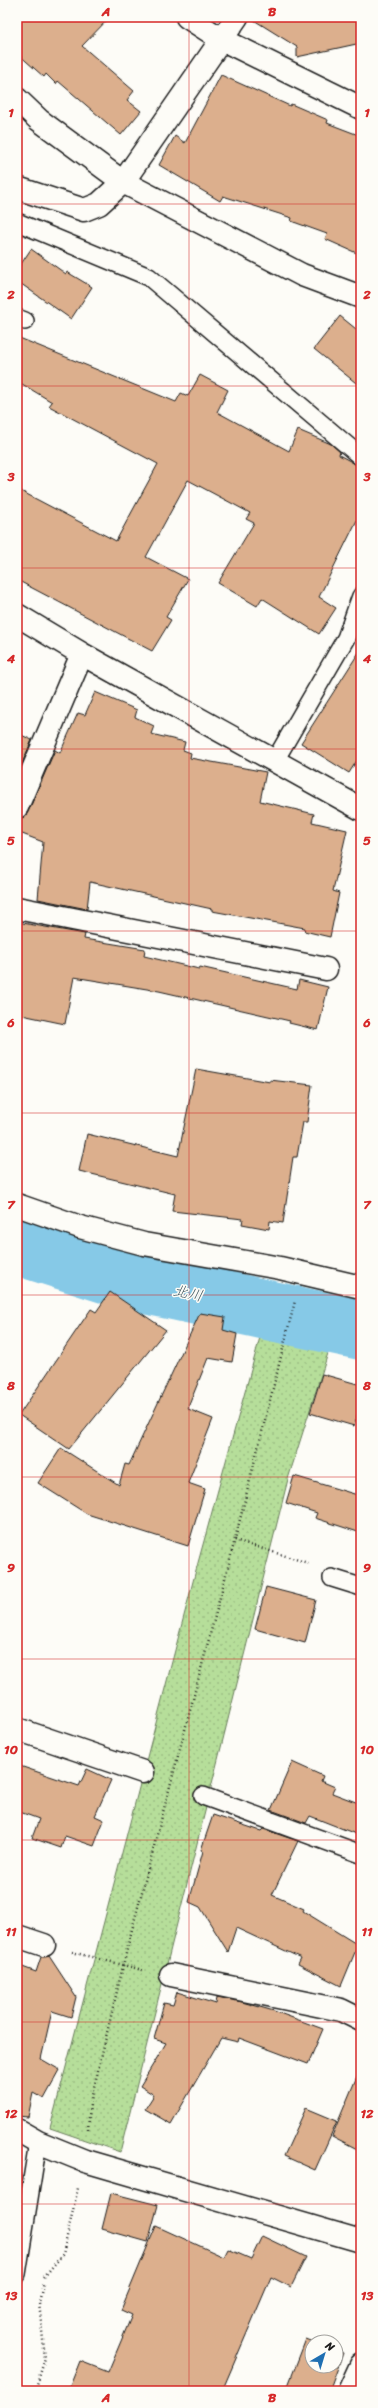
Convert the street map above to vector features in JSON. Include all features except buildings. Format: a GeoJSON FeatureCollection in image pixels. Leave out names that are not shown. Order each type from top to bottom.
{"type":"FeatureCollection","features":[{"type":"Feature","properties":{"kind":"street"},"geometry":{"type":"LineString","coordinates":[[187,17],[222,39],[361,108]]}},
{"type":"Feature","properties":{"kind":"street"},"geometry":{"type":"LineString","coordinates":[[17,188],[84,210],[99,204],[123,182],[237,17]]}},
{"type":"Feature","properties":{"kind":"street"},"geometry":{"type":"LineString","coordinates":[[17,99],[39,120],[123,182],[302,275],[361,297]]}},
{"type":"Feature","properties":{"kind":"street"},"geometry":{"type":"LineString","coordinates":[[17,615],[82,654],[361,809]]}},
{"type":"Feature","properties":{"kind":"street"},"geometry":{"type":"LineString","coordinates":[[17,807],[82,654]]}},
{"type":"Feature","properties":{"kind":"street"},"geometry":{"type":"LineString","coordinates":[[17,908],[326,969]]}},
{"type":"Feature","properties":{"kind":"street"},"geometry":{"type":"LineString","coordinates":[[17,1205],[80,1227],[144,1244],[303,1273],[361,1287]]}},
{"type":"Feature","properties":{"kind":"street"},"geometry":{"type":"LineString","coordinates":[[17,1729],[143,1772]]}},
{"type":"Feature","properties":{"kind":"street"},"geometry":{"type":"LineString","coordinates":[[17,1936],[44,1945]]}},
{"type":"Feature","properties":{"kind":"street"},"geometry":{"type":"LineString","coordinates":[[171,1975],[341,2010],[361,2020]]}},
{"type":"Feature","properties":{"kind":"street"},"geometry":{"type":"LineString","coordinates":[[17,2130],[38,2142],[84,2160],[361,2241]]}},
{"type":"Feature","properties":{"kind":"street"},"geometry":{"type":"LineString","coordinates":[[349,2391],[361,2365]]}},
{"type":"Feature","properties":{"kind":"lane"},"geometry":{"type":"LineString","coordinates":[[17,222],[149,277],[361,457]]}},
{"type":"Feature","properties":{"kind":"lane"},"geometry":{"type":"LineString","coordinates":[[274,762],[346,638],[361,596]]}},
{"type":"Feature","properties":{"kind":"lane"},"geometry":{"type":"LineString","coordinates":[[332,1578],[361,1587]]}},
{"type":"Feature","properties":{"kind":"lane"},"geometry":{"type":"LineString","coordinates":[[204,1796],[361,1854]]}},
{"type":"Feature","properties":{"kind":"lane"},"geometry":{"type":"LineString","coordinates":[[17,2274],[38,2142]]}},
{"type":"Feature","properties":{"kind":"path"},"geometry":{"type":"LineString","coordinates":[[35,2391],[45,2358],[39,2303],[44,2276],[62,2254],[84,2160],[90,2104],[123,1966],[172,1783],[303,1273]]}},
{"type":"Feature","properties":{"kind":"path"},"geometry":{"type":"LineString","coordinates":[[235,1540],[324,1569],[332,1578]]}},
{"type":"Feature","properties":{"kind":"path"},"geometry":{"type":"LineString","coordinates":[[143,1772],[204,1796]]}},
{"type":"Feature","properties":{"kind":"path"},"geometry":{"type":"LineString","coordinates":[[44,1945],[123,1966],[171,1975]]}},
{"type":"Feature","properties":{"kind":"green space"},"geometry":{"type":"Polygon","coordinates":[[[262,1330],[329,1350],[288,1479],[120,2152],[50,2128],[196,1570],[262,1330]]]}},
{"type":"Feature","properties":{"kind":"waterway","name":"北川"},"geometry":{"type":"LineString","coordinates":[[17,1245],[127,1280],[361,1330]]}}]}
